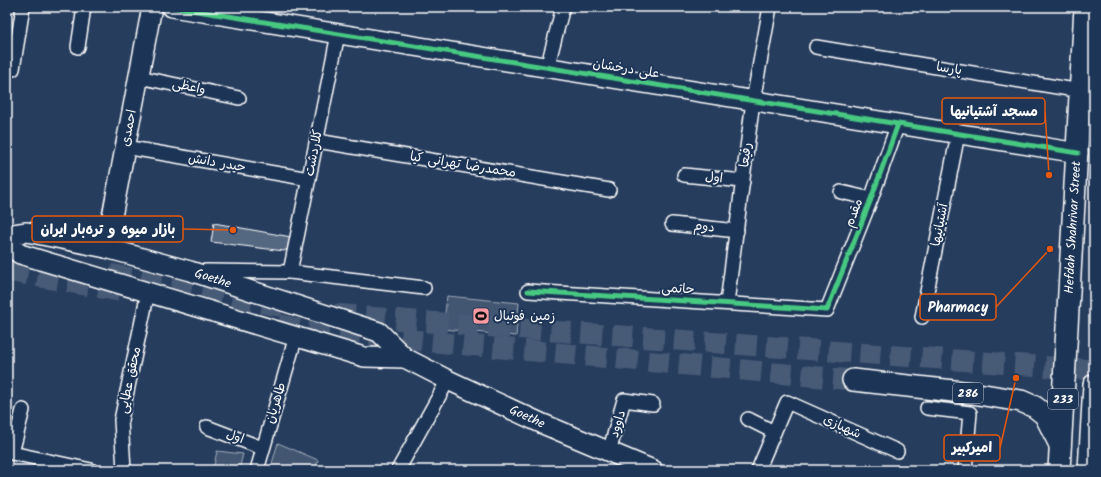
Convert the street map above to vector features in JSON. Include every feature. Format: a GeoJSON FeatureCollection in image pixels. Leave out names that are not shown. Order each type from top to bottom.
{"type":"FeatureCollection","features":[{"type":"Feature","properties":{"kind":"main road","name":"Hefdah Shahrivar Street"},"geometry":{"type":"LineString","coordinates":[[1078,153],[1085,7]]}},
{"type":"Feature","properties":{"kind":"main road","name":"233"},"geometry":{"type":"LineString","coordinates":[[1059,470],[1078,153]]}},
{"type":"Feature","properties":{"kind":"main road","name":"286"},"geometry":{"type":"LineString","coordinates":[[853,380],[1022,401],[1035,407],[1045,415],[1061,446]]}},
{"type":"Feature","properties":{"kind":"main road","name":"233"},"geometry":{"type":"LineString","coordinates":[[1089,470],[1094,385]]}},
{"type":"Feature","properties":{"kind":"street"},"geometry":{"type":"LineString","coordinates":[[13,69],[23,7]]}},
{"type":"Feature","properties":{"kind":"street"},"geometry":{"type":"LineString","coordinates":[[78,47],[84,7]]}},
{"type":"Feature","properties":{"kind":"street","name":"احمدی"},"geometry":{"type":"LineString","coordinates":[[106,248],[152,7]]}},
{"type":"Feature","properties":{"kind":"street","name":"علی درخشان"},"geometry":{"type":"LineString","coordinates":[[172,7],[1078,153]]}},
{"type":"Feature","properties":{"kind":"street"},"geometry":{"type":"LineString","coordinates":[[546,68],[563,7]]}},
{"type":"Feature","properties":{"kind":"street","name":"رفیعا"},"geometry":{"type":"LineString","coordinates":[[727,303],[753,101],[770,7]]}},
{"type":"Feature","properties":{"kind":"street","name":"کلاردشت"},"geometry":{"type":"LineString","coordinates":[[290,272],[310,179],[338,34]]}},
{"type":"Feature","properties":{"kind":"street","name":"پارسا"},"geometry":{"type":"LineString","coordinates":[[816,47],[1081,91]]}},
{"type":"Feature","properties":{"kind":"street","name":"واعظی"},"geometry":{"type":"LineString","coordinates":[[138,77],[239,98]]}},
{"type":"Feature","properties":{"kind":"street","name":"مقدم"},"geometry":{"type":"LineString","coordinates":[[827,310],[871,199],[898,124]]}},
{"type":"Feature","properties":{"kind":"street","name":"آشتیانیها"},"geometry":{"type":"LineString","coordinates":[[922,317],[958,134]]}},
{"type":"Feature","properties":{"kind":"street","name":"محمدرضا تهرانی کیا"},"geometry":{"type":"LineString","coordinates":[[317,141],[609,190]]}},
{"type":"Feature","properties":{"kind":"street","name":"حیدر دانش"},"geometry":{"type":"LineString","coordinates":[[125,147],[310,179]]}},
{"type":"Feature","properties":{"kind":"street","name":"اول"},"geometry":{"type":"LineString","coordinates":[[684,175],[743,181]]}},
{"type":"Feature","properties":{"kind":"street"},"geometry":{"type":"LineString","coordinates":[[841,192],[871,199]]}},
{"type":"Feature","properties":{"kind":"street","name":"دوم"},"geometry":{"type":"LineString","coordinates":[[672,224],[736,230]]}},
{"type":"Feature","properties":{"kind":"street","name":"Goethe"},"geometry":{"type":"LineString","coordinates":[[7,235],[27,232],[106,248],[190,271],[379,332],[405,358],[448,380],[543,424],[644,468]]}},
{"type":"Feature","properties":{"kind":"street","name":"Goethe"},"geometry":{"type":"LineString","coordinates":[[7,244],[20,254],[364,357],[405,358]]}},
{"type":"Feature","properties":{"kind":"street"},"geometry":{"type":"LineString","coordinates":[[78,271],[76,257],[84,244]]}},
{"type":"Feature","properties":{"kind":"street"},"geometry":{"type":"LineString","coordinates":[[190,271],[290,272],[424,288]]}},
{"type":"Feature","properties":{"kind":"street","name":"حاتمی"},"geometry":{"type":"LineString","coordinates":[[528,291],[827,310]]}},
{"type":"Feature","properties":{"kind":"street","name":"محقق عطایی"},"geometry":{"type":"LineString","coordinates":[[124,470],[121,420],[148,292]]}},
{"type":"Feature","properties":{"kind":"street","name":"طاهریان"},"geometry":{"type":"LineString","coordinates":[[257,470],[262,448],[296,336]]}},
{"type":"Feature","properties":{"kind":"street"},"geometry":{"type":"LineString","coordinates":[[398,470],[448,380]]}},
{"type":"Feature","properties":{"kind":"street","name":"داوود"},"geometry":{"type":"LineString","coordinates":[[609,452],[624,400],[653,404]]}},
{"type":"Feature","properties":{"kind":"street","name":"شهبازی"},"geometry":{"type":"LineString","coordinates":[[774,432],[787,402],[897,451]]}},
{"type":"Feature","properties":{"kind":"street"},"geometry":{"type":"LineString","coordinates":[[928,408],[970,413],[966,470]]}},
{"type":"Feature","properties":{"kind":"street"},"geometry":{"type":"LineString","coordinates":[[23,410],[10,452],[91,470]]}},
{"type":"Feature","properties":{"kind":"street"},"geometry":{"type":"LineString","coordinates":[[748,419],[774,432],[758,470]]}},
{"type":"Feature","properties":{"kind":"street","name":"اول"},"geometry":{"type":"LineString","coordinates":[[207,427],[262,448]]}},
{"type":"Feature","properties":{"kind":"shaded area","name":"زمین فوتبال"},"geometry":{"type":"Polygon","coordinates":[[[447,296],[519,303],[516,336],[443,329],[447,296]]]}},
{"type":"Feature","properties":{"kind":"shaded area"},"geometry":{"type":"Polygon","coordinates":[[[278,443],[318,460],[315,470],[270,470],[278,443]]]}},
{"type":"Feature","properties":{"kind":"shaded area"},"geometry":{"type":"Polygon","coordinates":[[[217,451],[243,454],[239,470],[213,470],[217,451]]]}},
{"type":"Feature","properties":{"kind":"building"},"geometry":{"type":"Polygon","coordinates":[[[214,223],[291,237],[291,247],[284,251],[211,242],[214,223]]]}},
{"type":"Feature","properties":{"kind":"tunnel"},"geometry":{"type":"LineString","coordinates":[[7,271],[125,292]]}},
{"type":"Feature","properties":{"kind":"tunnel"},"geometry":{"type":"LineString","coordinates":[[110,274],[283,307]]}},
{"type":"Feature","properties":{"kind":"tunnel"},"geometry":{"type":"LineString","coordinates":[[334,314],[1094,370]]}},
{"type":"Feature","properties":{"kind":"tunnel"},"geometry":{"type":"LineString","coordinates":[[278,324],[302,330],[853,380]]}},
{"type":"Feature","properties":{"kind":"cycle path"},"geometry":{"type":"LineString","coordinates":[[172,7],[1078,153]]}},
{"type":"Feature","properties":{"kind":"cycle path"},"geometry":{"type":"LineString","coordinates":[[528,291],[827,310],[871,199],[898,124]]}},
{"type":"Feature","properties":{"kind":"place","name":"مسجد آشتیانیها"},"geometry":{"type":"Point","coordinates":[1049,175]}},
{"type":"Feature","properties":{"kind":"place","name":"بازار میوه و تره‌بار ایران"},"geometry":{"type":"Point","coordinates":[233,230]}},
{"type":"Feature","properties":{"kind":"place","name":"Pharmacy"},"geometry":{"type":"Point","coordinates":[1050,249]}},
{"type":"Feature","properties":{"kind":"place","name":"زمین فوتبال"},"geometry":{"type":"Point","coordinates":[481,316]}},
{"type":"Feature","properties":{"kind":"place","name":"امیرکبیر"},"geometry":{"type":"Point","coordinates":[1016,378]}}]}
